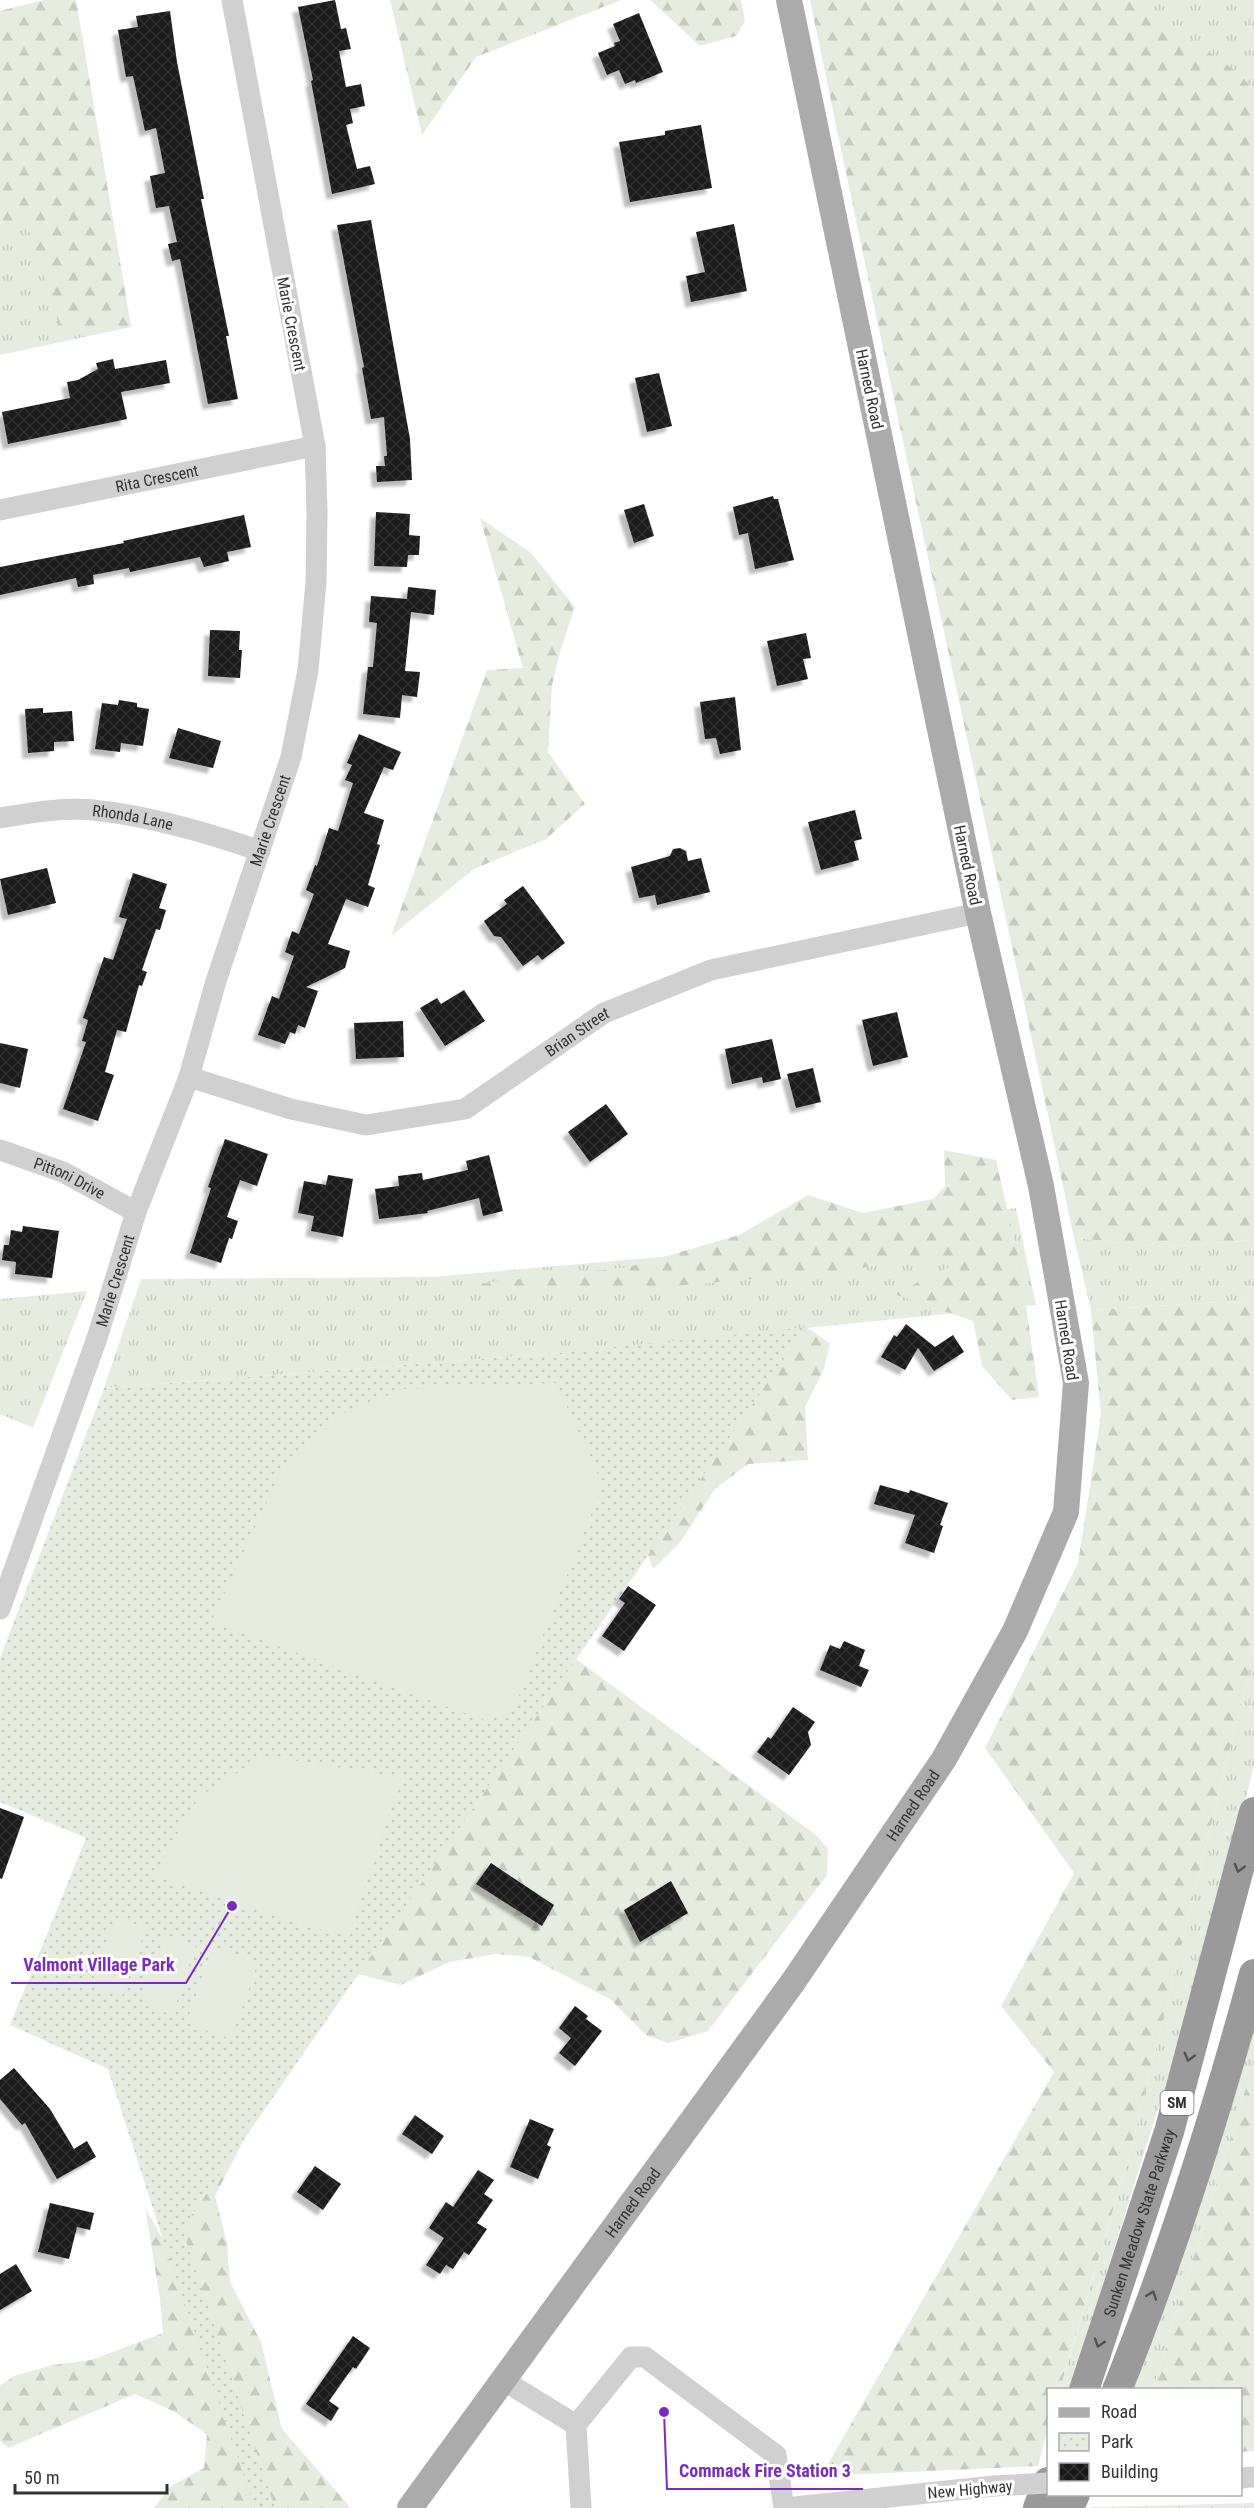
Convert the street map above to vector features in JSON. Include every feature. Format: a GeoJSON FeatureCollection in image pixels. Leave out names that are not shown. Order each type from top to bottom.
{"type":"FeatureCollection","features":[{"type":"Feature","properties":{"kind":"highway","name":"Sunken Meadow State Parkway"},"geometry":{"type":"LineString","coordinates":[[1085,2388],[1169,2132],[1254,1812]]}},
{"type":"Feature","properties":{"kind":"highway","name":"Sunken Meadow State Parkway"},"geometry":{"type":"LineString","coordinates":[[1118,2388],[1184,2207],[1228,2068],[1254,1974]]}},
{"type":"Feature","properties":{"kind":"highway"},"geometry":{"type":"LineString","coordinates":[[1038,2508],[1047,2486]]}},
{"type":"Feature","properties":{"kind":"main road","name":"Harned Road"},"geometry":{"type":"LineString","coordinates":[[410,2508],[793,1982],[944,1759],[1014,1631],[1066,1512],[1076,1383],[1041,1186],[978,913],[789,0]]}},
{"type":"Feature","properties":{"kind":"street","name":"Marie Crescent"},"geometry":{"type":"LineString","coordinates":[[0,1609],[97,1338],[136,1212],[189,1077],[216,981],[291,757],[308,670],[316,582],[315,446],[232,0]]}},
{"type":"Feature","properties":{"kind":"street","name":"Rita Crescent"},"geometry":{"type":"LineString","coordinates":[[0,510],[315,446]]}},
{"type":"Feature","properties":{"kind":"street","name":"Rhonda Lane"},"geometry":{"type":"LineString","coordinates":[[0,818],[39,812],[91,810],[162,822],[222,837],[260,851]]}},
{"type":"Feature","properties":{"kind":"street","name":"Brian Street"},"geometry":{"type":"LineString","coordinates":[[189,1077],[291,1109],[366,1125],[465,1109],[604,1013],[711,970],[978,913]]}},
{"type":"Feature","properties":{"kind":"street","name":"Pittoni Drive"},"geometry":{"type":"LineString","coordinates":[[0,1150],[63,1172],[136,1212]]}},
{"type":"Feature","properties":{"kind":"street"},"geometry":{"type":"LineString","coordinates":[[581,2508],[576,2425],[631,2357],[645,2357],[776,2456],[784,2508]]}},
{"type":"Feature","properties":{"kind":"street"},"geometry":{"type":"LineString","coordinates":[[503,2380],[576,2425]]}},
{"type":"Feature","properties":{"kind":"street","name":"New Highway"},"geometry":{"type":"LineString","coordinates":[[784,2508],[994,2486],[1047,2483]]}},
{"type":"Feature","properties":{"kind":"green space"},"geometry":{"type":"Polygon","coordinates":[[[45,0],[76,0],[131,327],[0,355],[0,11],[45,0]]]}},
{"type":"Feature","properties":{"kind":"green space"},"geometry":{"type":"Polygon","coordinates":[[[45,0],[76,0],[131,327],[61,331],[28,227],[0,222],[0,11],[45,0]]]}},
{"type":"Feature","properties":{"kind":"green space"},"geometry":{"type":"Polygon","coordinates":[[[390,0],[621,0],[476,57],[422,135],[390,0]]]}},
{"type":"Feature","properties":{"kind":"green space"},"geometry":{"type":"Polygon","coordinates":[[[650,0],[741,0],[745,21],[736,36],[700,46],[650,0]]]}},
{"type":"Feature","properties":{"kind":"green space"},"geometry":{"type":"Polygon","coordinates":[[[810,0],[1147,0],[1155,14],[1240,74],[1254,91],[1254,1240],[1165,1247],[1074,1238],[810,0]]]}},
{"type":"Feature","properties":{"kind":"green space"},"geometry":{"type":"Polygon","coordinates":[[[1147,0],[1254,0],[1254,91],[1240,74],[1154,14],[1147,0]]]}},
{"type":"Feature","properties":{"kind":"green space"},"geometry":{"type":"Polygon","coordinates":[[[480,518],[530,552],[575,607],[561,648],[552,685],[548,752],[585,804],[546,839],[474,869],[391,936],[487,670],[523,668],[480,518]]]}},
{"type":"Feature","properties":{"kind":"green space"},"geometry":{"type":"Polygon","coordinates":[[[944,1150],[996,1160],[1021,1270],[1039,1397],[1012,1400],[982,1366],[973,1321],[894,1294],[951,1266],[942,1255],[842,1271],[629,1290],[395,1293],[629,1267],[739,1235],[808,1195],[863,1213],[933,1199],[945,1186],[944,1150]]]}},
{"type":"Feature","properties":{"kind":"green space"},"geometry":{"type":"Polygon","coordinates":[[[1016,1208],[1036,1305],[559,1353],[104,1388],[141,1279],[432,1277],[706,1253],[1016,1208]]]}},
{"type":"Feature","properties":{"kind":"green space"},"geometry":{"type":"Polygon","coordinates":[[[1074,1238],[1165,1247],[1254,1240],[1254,1300],[1091,1310],[1074,1238]]]}},
{"type":"Feature","properties":{"kind":"green space"},"geometry":{"type":"Polygon","coordinates":[[[87,1291],[33,1428],[0,1414],[0,1299],[87,1291]]]}},
{"type":"Feature","properties":{"kind":"green space"},"geometry":{"type":"Polygon","coordinates":[[[1254,1300],[1254,1651],[1132,2145],[1060,2388],[1047,2388],[1047,2433],[1038,2466],[821,2476],[1054,2072],[1001,2006],[1074,1873],[985,1748],[1078,1563],[1101,1415],[1091,1310],[1254,1300]]]}},
{"type":"Feature","properties":{"kind":"green space"},"geometry":{"type":"Polygon","coordinates":[[[806,1327],[830,1343],[824,1369],[805,1407],[808,1460],[748,1464],[715,1489],[679,1544],[653,1569],[639,1531],[559,1353],[806,1327]]]}},
{"type":"Feature","properties":{"kind":"green space"},"geometry":{"type":"Polygon","coordinates":[[[806,1327],[182,2229],[275,2508],[255,2508],[163,2240],[108,2069],[10,2025],[86,1838],[0,1802],[0,1658],[104,1388],[559,1353],[806,1327]]]}},
{"type":"Feature","properties":{"kind":"green space"},"geometry":{"type":"Polygon","coordinates":[[[556,1383],[603,1485],[513,1711],[487,1721],[211,1622],[280,1474],[336,1416],[403,1389],[556,1383]]]}},
{"type":"Feature","properties":{"kind":"green space"},"geometry":{"type":"Polygon","coordinates":[[[1254,1651],[1254,1765],[1212,1937],[1070,2388],[1061,2388],[1132,2145],[1254,1651]]]}},
{"type":"Feature","properties":{"kind":"green space"},"geometry":{"type":"Polygon","coordinates":[[[576,1659],[816,1835],[828,1849],[827,1875],[708,2031],[669,2043],[647,2036],[610,1999],[529,1957],[496,1954],[449,1962],[401,1985],[358,1974],[576,1659]]]}},
{"type":"Feature","properties":{"kind":"green space"},"geometry":{"type":"Polygon","coordinates":[[[264,1756],[401,1777],[350,1930],[334,1934],[153,1876],[199,1797],[264,1756]]]}},
{"type":"Feature","properties":{"kind":"green space"},"geometry":{"type":"Polygon","coordinates":[[[115,1917],[146,1928],[122,1997],[91,1986],[115,1917]]]}},
{"type":"Feature","properties":{"kind":"green space"},"geometry":{"type":"Polygon","coordinates":[[[165,1935],[196,1946],[172,2015],[142,2004],[165,1935]]]}},
{"type":"Feature","properties":{"kind":"green space"},"geometry":{"type":"Polygon","coordinates":[[[213,1947],[258,1963],[231,2039],[186,2023],[213,1947]]]}},
{"type":"Feature","properties":{"kind":"green space"},"geometry":{"type":"Polygon","coordinates":[[[1254,2005],[1254,2062],[1153,2388],[1132,2388],[1254,2005]]]}},
{"type":"Feature","properties":{"kind":"green space"},"geometry":{"type":"Polygon","coordinates":[[[1254,2062],[1254,2451],[1242,2452],[1242,2388],[1153,2388],[1254,2062]]]}},
{"type":"Feature","properties":{"kind":"green space"},"geometry":{"type":"Polygon","coordinates":[[[247,2134],[215,2196],[227,2243],[230,2282],[261,2342],[282,2429],[351,2508],[154,2508],[171,2486],[204,2468],[207,2434],[173,2411],[135,2394],[8,2448],[0,2440],[0,2385],[17,2375],[53,2365],[91,2360],[163,2333],[160,2299],[145,2207],[163,2240],[181,2229],[247,2134]]]}},
{"type":"Feature","properties":{"kind":"green space"},"geometry":{"type":"Polygon","coordinates":[[[1254,2503],[1254,2508],[1088,2508],[1094,2507],[1254,2503]]]}},
{"type":"Feature","properties":{"kind":"building"},"geometry":{"type":"Polygon","coordinates":[[[335,0],[341,29],[346,28],[351,49],[339,51],[346,87],[361,84],[365,106],[350,109],[353,123],[346,125],[357,169],[370,166],[375,184],[332,194],[298,7],[335,0]]]}},
{"type":"Feature","properties":{"kind":"building"},"geometry":{"type":"Polygon","coordinates":[[[170,11],[177,62],[204,199],[201,199],[229,336],[226,336],[238,399],[208,404],[180,259],[172,261],[168,244],[177,242],[169,206],[156,208],[150,176],[165,173],[156,128],[145,131],[133,76],[126,77],[118,30],[138,27],[136,16],[170,11]]]}},
{"type":"Feature","properties":{"kind":"building"},"geometry":{"type":"Polygon","coordinates":[[[639,13],[663,72],[636,83],[635,80],[625,84],[619,70],[607,75],[598,53],[615,46],[614,43],[620,41],[613,24],[639,13]]]}},
{"type":"Feature","properties":{"kind":"building"},"geometry":{"type":"Polygon","coordinates":[[[701,125],[712,188],[630,202],[619,142],[665,135],[665,131],[701,125]]]}},
{"type":"Feature","properties":{"kind":"building"},"geometry":{"type":"Polygon","coordinates":[[[371,220],[410,439],[412,480],[377,482],[376,466],[385,466],[384,456],[387,456],[384,417],[371,419],[362,368],[364,367],[337,225],[371,220]]]}},
{"type":"Feature","properties":{"kind":"building"},"geometry":{"type":"Polygon","coordinates":[[[734,224],[747,291],[691,302],[686,276],[705,272],[696,232],[734,224]]]}},
{"type":"Feature","properties":{"kind":"building"},"geometry":{"type":"Polygon","coordinates":[[[113,359],[115,369],[166,360],[170,383],[121,392],[127,419],[8,444],[2,412],[70,398],[67,382],[78,380],[98,369],[96,363],[113,359]]]}},
{"type":"Feature","properties":{"kind":"building"},"geometry":{"type":"Polygon","coordinates":[[[659,373],[672,426],[647,432],[635,378],[659,373]]]}},
{"type":"Feature","properties":{"kind":"building"},"geometry":{"type":"Polygon","coordinates":[[[773,496],[774,499],[778,499],[794,560],[755,569],[748,533],[739,535],[733,507],[773,496]]]}},
{"type":"Feature","properties":{"kind":"building"},"geometry":{"type":"Polygon","coordinates":[[[644,504],[654,536],[634,543],[624,510],[644,504]]]}},
{"type":"Feature","properties":{"kind":"building"},"geometry":{"type":"Polygon","coordinates":[[[376,512],[410,514],[409,535],[420,536],[419,555],[408,555],[407,567],[374,566],[376,512]]]}},
{"type":"Feature","properties":{"kind":"building"},"geometry":{"type":"Polygon","coordinates":[[[244,515],[251,547],[227,552],[229,561],[204,567],[200,557],[130,572],[129,568],[93,575],[94,584],[78,587],[76,578],[0,595],[0,567],[124,543],[123,541],[244,515]]]}},
{"type":"Feature","properties":{"kind":"building"},"geometry":{"type":"Polygon","coordinates":[[[408,587],[436,590],[434,615],[411,612],[405,671],[420,672],[417,697],[402,695],[400,718],[363,714],[368,667],[373,667],[377,623],[369,622],[371,596],[407,599],[408,587]]]}},
{"type":"Feature","properties":{"kind":"building"},"geometry":{"type":"Polygon","coordinates":[[[210,630],[240,631],[239,650],[242,650],[240,678],[208,676],[210,630]]]}},
{"type":"Feature","properties":{"kind":"building"},"geometry":{"type":"Polygon","coordinates":[[[806,633],[811,658],[803,659],[808,679],[777,686],[767,641],[806,633]]]}},
{"type":"Feature","properties":{"kind":"building"},"geometry":{"type":"Polygon","coordinates":[[[735,697],[741,750],[720,754],[716,738],[705,739],[700,702],[735,697]]]}},
{"type":"Feature","properties":{"kind":"building"},"geometry":{"type":"Polygon","coordinates":[[[119,700],[137,703],[137,707],[149,709],[143,746],[121,743],[120,752],[95,749],[102,703],[118,705],[119,700]]]}},
{"type":"Feature","properties":{"kind":"building"},"geometry":{"type":"Polygon","coordinates":[[[43,708],[43,713],[72,711],[74,741],[54,742],[54,751],[28,753],[25,709],[43,708]]]}},
{"type":"Feature","properties":{"kind":"building"},"geometry":{"type":"Polygon","coordinates":[[[178,728],[221,741],[213,768],[169,758],[178,728]]]}},
{"type":"Feature","properties":{"kind":"building"},"geometry":{"type":"Polygon","coordinates":[[[359,734],[401,752],[393,770],[384,767],[364,813],[384,820],[377,844],[380,845],[368,885],[375,888],[368,907],[346,899],[328,944],[350,951],[345,968],[306,987],[318,991],[305,1028],[298,1025],[295,1034],[290,1032],[285,1044],[258,1035],[272,996],[279,999],[294,956],[285,952],[292,931],[299,934],[314,894],[306,890],[315,865],[317,866],[329,828],[338,831],[353,783],[345,780],[352,765],[347,763],[359,734]]]}},
{"type":"Feature","properties":{"kind":"building"},"geometry":{"type":"Polygon","coordinates":[[[855,810],[862,839],[854,841],[859,860],[821,870],[808,822],[855,810]]]}},
{"type":"Feature","properties":{"kind":"building"},"geometry":{"type":"Polygon","coordinates":[[[680,848],[686,851],[688,861],[701,858],[710,892],[657,905],[655,895],[639,898],[631,867],[670,856],[673,849],[680,848]]]}},
{"type":"Feature","properties":{"kind":"building"},"geometry":{"type":"Polygon","coordinates":[[[47,868],[56,903],[8,915],[0,879],[47,868]]]}},
{"type":"Feature","properties":{"kind":"building"},"geometry":{"type":"Polygon","coordinates":[[[133,873],[167,884],[159,908],[166,910],[160,930],[156,929],[142,970],[147,972],[142,986],[139,985],[126,1032],[117,1030],[105,1072],[114,1075],[98,1121],[63,1109],[86,1042],[82,1041],[88,1020],[83,1018],[104,957],[113,960],[127,919],[119,917],[133,873]]]}},
{"type":"Feature","properties":{"kind":"building"},"geometry":{"type":"Polygon","coordinates":[[[523,886],[565,943],[542,960],[538,955],[523,966],[501,937],[494,936],[484,921],[507,904],[504,900],[523,886]]]}},
{"type":"Feature","properties":{"kind":"building"},"geometry":{"type":"Polygon","coordinates":[[[464,990],[485,1021],[445,1046],[420,1008],[437,998],[441,1004],[464,990]]]}},
{"type":"Feature","properties":{"kind":"building"},"geometry":{"type":"Polygon","coordinates":[[[897,1012],[908,1057],[873,1066],[862,1020],[897,1012]]]}},
{"type":"Feature","properties":{"kind":"building"},"geometry":{"type":"Polygon","coordinates":[[[403,1021],[404,1057],[356,1059],[354,1023],[403,1021]]]}},
{"type":"Feature","properties":{"kind":"building"},"geometry":{"type":"Polygon","coordinates":[[[772,1039],[781,1079],[763,1083],[762,1077],[732,1084],[725,1049],[772,1039]]]}},
{"type":"Feature","properties":{"kind":"building"},"geometry":{"type":"Polygon","coordinates":[[[0,1043],[28,1049],[20,1088],[0,1083],[0,1043]]]}},
{"type":"Feature","properties":{"kind":"building"},"geometry":{"type":"Polygon","coordinates":[[[813,1068],[821,1102],[796,1108],[787,1074],[813,1068]]]}},
{"type":"Feature","properties":{"kind":"building"},"geometry":{"type":"Polygon","coordinates":[[[606,1104],[628,1134],[590,1162],[568,1132],[606,1104]]]}},
{"type":"Feature","properties":{"kind":"building"},"geometry":{"type":"Polygon","coordinates":[[[225,1139],[268,1154],[257,1186],[240,1180],[227,1217],[238,1221],[232,1239],[229,1238],[221,1263],[190,1253],[211,1188],[208,1187],[225,1139]]]}},
{"type":"Feature","properties":{"kind":"building"},"geometry":{"type":"Polygon","coordinates":[[[489,1155],[503,1211],[483,1216],[479,1198],[427,1211],[428,1213],[379,1219],[375,1189],[399,1186],[398,1176],[422,1173],[423,1180],[468,1170],[466,1161],[489,1155]]]}},
{"type":"Feature","properties":{"kind":"building"},"geometry":{"type":"Polygon","coordinates":[[[328,1175],[353,1179],[343,1237],[311,1231],[314,1216],[298,1213],[304,1181],[326,1185],[328,1175]]]}},
{"type":"Feature","properties":{"kind":"building"},"geometry":{"type":"Polygon","coordinates":[[[23,1226],[59,1231],[52,1278],[15,1274],[16,1262],[2,1260],[4,1245],[9,1245],[11,1230],[22,1232],[23,1226]]]}},
{"type":"Feature","properties":{"kind":"building"},"geometry":{"type":"Polygon","coordinates":[[[906,1324],[935,1347],[953,1335],[964,1352],[934,1371],[918,1348],[905,1370],[881,1357],[894,1335],[897,1337],[906,1324]]]}},
{"type":"Feature","properties":{"kind":"building"},"geometry":{"type":"Polygon","coordinates":[[[880,1485],[909,1493],[910,1490],[948,1503],[934,1553],[905,1543],[915,1515],[874,1504],[880,1485]]]}},
{"type":"Feature","properties":{"kind":"building"},"geometry":{"type":"Polygon","coordinates":[[[628,1586],[656,1605],[624,1651],[602,1636],[625,1603],[619,1599],[628,1586]]]}},
{"type":"Feature","properties":{"kind":"building"},"geometry":{"type":"Polygon","coordinates":[[[844,1641],[865,1650],[859,1666],[869,1670],[861,1687],[820,1670],[830,1645],[840,1649],[844,1641]]]}},
{"type":"Feature","properties":{"kind":"building"},"geometry":{"type":"Polygon","coordinates":[[[793,1707],[815,1722],[808,1732],[811,1745],[789,1775],[757,1752],[768,1737],[771,1739],[793,1707]]]}},
{"type":"Feature","properties":{"kind":"building"},"geometry":{"type":"Polygon","coordinates":[[[0,1808],[24,1817],[2,1879],[0,1878],[0,1808]]]}},
{"type":"Feature","properties":{"kind":"building"},"geometry":{"type":"Polygon","coordinates":[[[491,1863],[554,1905],[542,1926],[476,1884],[491,1863]]]}},
{"type":"Feature","properties":{"kind":"building"},"geometry":{"type":"Polygon","coordinates":[[[671,1881],[688,1913],[640,1942],[624,1910],[671,1881]]]}},
{"type":"Feature","properties":{"kind":"building"},"geometry":{"type":"Polygon","coordinates":[[[575,2006],[588,2016],[586,2019],[602,2031],[575,2066],[559,2053],[571,2038],[559,2028],[575,2006]]]}},
{"type":"Feature","properties":{"kind":"building"},"geometry":{"type":"Polygon","coordinates":[[[14,2068],[50,2109],[74,2149],[87,2141],[96,2157],[57,2179],[25,2123],[22,2125],[0,2099],[0,2080],[14,2068]]]}},
{"type":"Feature","properties":{"kind":"building"},"geometry":{"type":"Polygon","coordinates":[[[415,2115],[444,2136],[432,2154],[402,2134],[415,2115]]]}},
{"type":"Feature","properties":{"kind":"building"},"geometry":{"type":"Polygon","coordinates":[[[530,2119],[554,2129],[547,2145],[551,2147],[538,2179],[510,2167],[530,2119]]]}},
{"type":"Feature","properties":{"kind":"building"},"geometry":{"type":"Polygon","coordinates":[[[315,2166],[341,2184],[323,2210],[297,2192],[315,2166]]]}},
{"type":"Feature","properties":{"kind":"building"},"geometry":{"type":"Polygon","coordinates":[[[478,2170],[494,2180],[484,2194],[493,2200],[477,2223],[487,2229],[469,2255],[464,2252],[453,2269],[446,2265],[440,2274],[426,2265],[444,2238],[429,2228],[446,2202],[453,2207],[478,2170]]]}},
{"type":"Feature","properties":{"kind":"building"},"geometry":{"type":"Polygon","coordinates":[[[50,2203],[94,2213],[90,2230],[77,2227],[69,2259],[38,2252],[50,2203]]]}},
{"type":"Feature","properties":{"kind":"building"},"geometry":{"type":"Polygon","coordinates":[[[16,2264],[32,2291],[0,2310],[0,2274],[16,2264]]]}},
{"type":"Feature","properties":{"kind":"building"},"geometry":{"type":"Polygon","coordinates":[[[353,2336],[370,2348],[356,2369],[353,2367],[329,2401],[339,2408],[331,2421],[306,2404],[353,2336]]]}},
{"type":"Feature","properties":{"kind":"place","name":"Valmont Village Park"},"geometry":{"type":"Point","coordinates":[232,1906]}},
{"type":"Feature","properties":{"kind":"place","name":"Commack Fire Station 3"},"geometry":{"type":"Point","coordinates":[664,2412]}}]}
